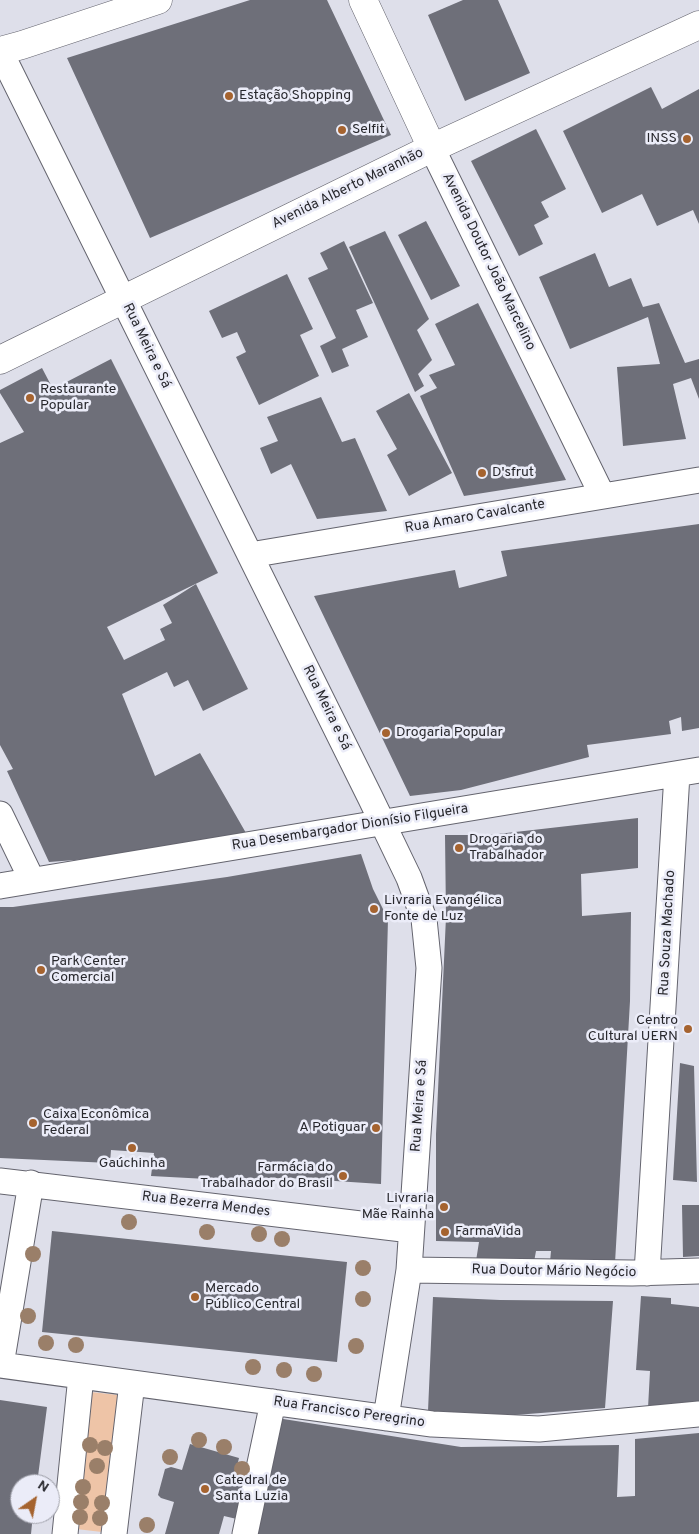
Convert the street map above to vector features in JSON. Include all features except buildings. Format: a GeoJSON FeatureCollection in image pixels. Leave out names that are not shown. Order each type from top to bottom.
{"type":"FeatureCollection","features":[{"type":"Feature","properties":{"kind":"main road"},"geometry":{"type":"LineString","coordinates":[[0,51],[158,0]]}},
{"type":"Feature","properties":{"kind":"main road","name":"Avenida Doutor João Marcelino"},"geometry":{"type":"LineString","coordinates":[[363,0],[432,148]]}},
{"type":"Feature","properties":{"kind":"main road","name":"Avenida Alberto Maranhão"},"geometry":{"type":"LineString","coordinates":[[0,360],[432,148],[699,25]]}},
{"type":"Feature","properties":{"kind":"street","name":"Rua Meira e Sá"},"geometry":{"type":"LineString","coordinates":[[0,51],[370,796],[406,872],[424,919],[429,968],[409,1270],[386,1418]]}},
{"type":"Feature","properties":{"kind":"street","name":"Avenida Doutor João Marcelino"},"geometry":{"type":"LineString","coordinates":[[432,148],[602,495]]}},
{"type":"Feature","properties":{"kind":"street","name":"Rua Amaro Cavalcante"},"geometry":{"type":"LineString","coordinates":[[250,555],[699,480]]}},
{"type":"Feature","properties":{"kind":"street","name":"Rua Desembargador Dionísio Filgueira"},"geometry":{"type":"LineString","coordinates":[[0,886],[688,772]]}},
{"type":"Feature","properties":{"kind":"street","name":"Rua Souza Machado"},"geometry":{"type":"LineString","coordinates":[[647,1273],[688,772]]}},
{"type":"Feature","properties":{"kind":"street"},"geometry":{"type":"LineString","coordinates":[[0,814],[32,880]]}},
{"type":"Feature","properties":{"kind":"street","name":"Rua Bezerra Mendes"},"geometry":{"type":"LineString","coordinates":[[0,1180],[411,1230]]}},
{"type":"Feature","properties":{"kind":"street"},"geometry":{"type":"LineString","coordinates":[[1,1365],[31,1183]]}},
{"type":"Feature","properties":{"kind":"street","name":"Rua Doutor Mário Negócio"},"geometry":{"type":"LineString","coordinates":[[409,1270],[647,1273],[699,1271]]}},
{"type":"Feature","properties":{"kind":"street","name":"Rua Francisco Peregrino"},"geometry":{"type":"LineString","coordinates":[[1,1365],[432,1424],[538,1429],[699,1414]]}},
{"type":"Feature","properties":{"kind":"street"},"geometry":{"type":"LineString","coordinates":[[65,1534],[81,1376]]}},
{"type":"Feature","properties":{"kind":"street"},"geometry":{"type":"LineString","coordinates":[[114,1534],[132,1383]]}},
{"type":"Feature","properties":{"kind":"street"},"geometry":{"type":"LineString","coordinates":[[245,1534],[273,1402]]}},
{"type":"Feature","properties":{"kind":"shaded area"},"geometry":{"type":"Polygon","coordinates":[[[91,1392],[118,1395],[102,1532],[76,1529],[91,1392]]]}},
{"type":"Feature","properties":{"kind":"place","name":"Estação Shopping"},"geometry":{"type":"Point","coordinates":[229,96]}},
{"type":"Feature","properties":{"kind":"place","name":"Selfit"},"geometry":{"type":"Point","coordinates":[342,130]}},
{"type":"Feature","properties":{"kind":"place","name":"INSS"},"geometry":{"type":"Point","coordinates":[687,139]}},
{"type":"Feature","properties":{"kind":"place","name":"Restaurante Popular"},"geometry":{"type":"Point","coordinates":[30,398]}},
{"type":"Feature","properties":{"kind":"place","name":"D'sfrut"},"geometry":{"type":"Point","coordinates":[482,473]}},
{"type":"Feature","properties":{"kind":"place","name":"Drogaria Popular"},"geometry":{"type":"Point","coordinates":[386,733]}},
{"type":"Feature","properties":{"kind":"place","name":"Drogaria do Trabalhador"},"geometry":{"type":"Point","coordinates":[459,848]}},
{"type":"Feature","properties":{"kind":"place","name":"Livraria Evangélica Fonte de Luz"},"geometry":{"type":"Point","coordinates":[374,909]}},
{"type":"Feature","properties":{"kind":"place","name":"Park Center Comercial"},"geometry":{"type":"Point","coordinates":[41,970]}},
{"type":"Feature","properties":{"kind":"place","name":"Centro Cultural UERN"},"geometry":{"type":"Point","coordinates":[688,1029]}},
{"type":"Feature","properties":{"kind":"place","name":"Caixa Econômica Federal"},"geometry":{"type":"Point","coordinates":[33,1123]}},
{"type":"Feature","properties":{"kind":"place","name":"A Potiguar"},"geometry":{"type":"Point","coordinates":[376,1128]}},
{"type":"Feature","properties":{"kind":"place","name":"Gaúchinha"},"geometry":{"type":"Point","coordinates":[132,1148]}},
{"type":"Feature","properties":{"kind":"place","name":"Farmácia do Trabalhador do Brasil"},"geometry":{"type":"Point","coordinates":[343,1176]}},
{"type":"Feature","properties":{"kind":"place","name":"Livraria Mãe Rainha"},"geometry":{"type":"Point","coordinates":[444,1207]}},
{"type":"Feature","properties":{"kind":"place","name":"FarmaVida"},"geometry":{"type":"Point","coordinates":[445,1232]}},
{"type":"Feature","properties":{"kind":"place","name":"Mercado Público Central"},"geometry":{"type":"Point","coordinates":[195,1297]}},
{"type":"Feature","properties":{"kind":"place","name":"Catedral de Santa Luzia"},"geometry":{"type":"Point","coordinates":[205,1489]}}]}
